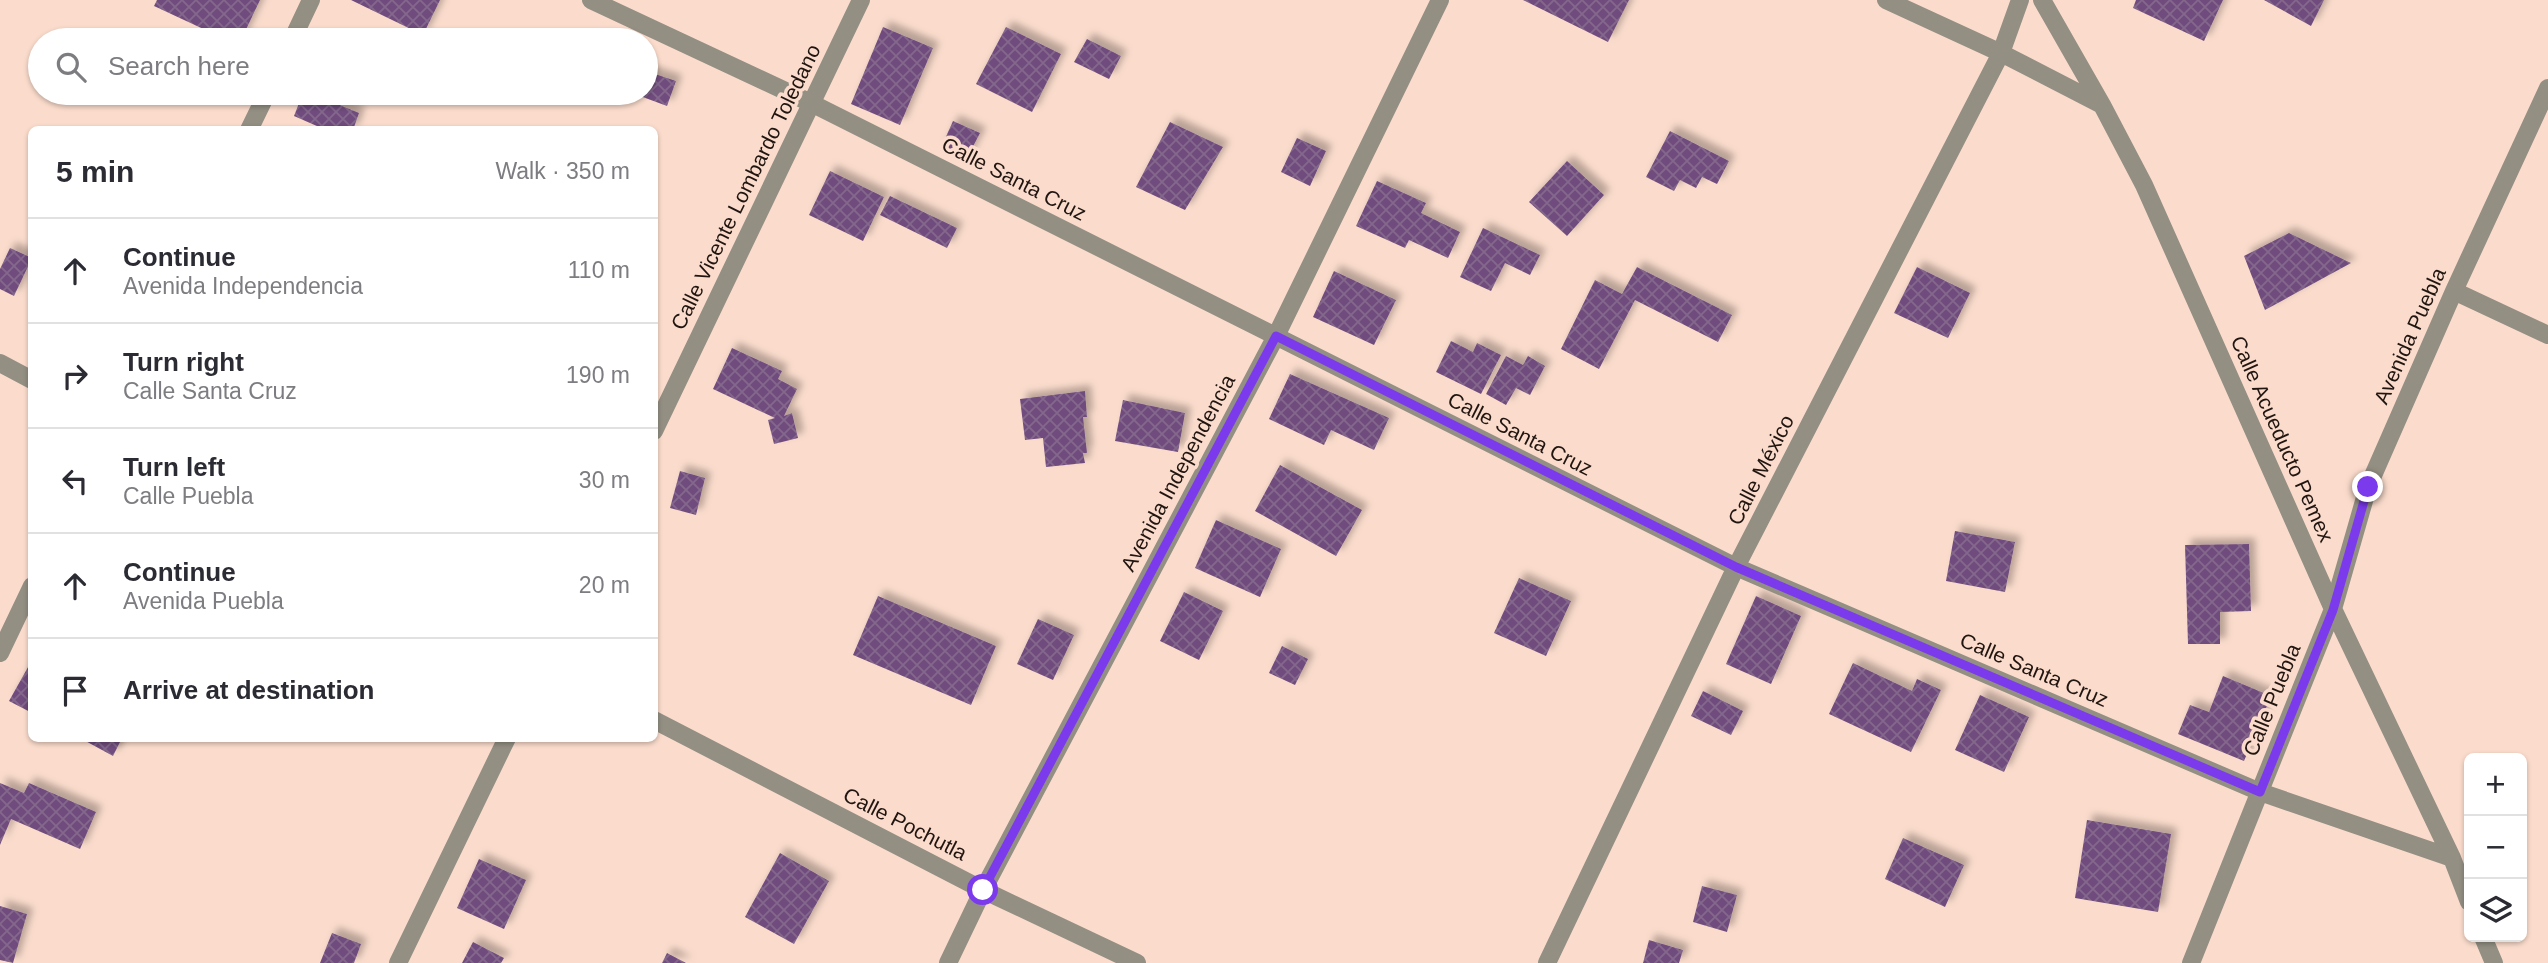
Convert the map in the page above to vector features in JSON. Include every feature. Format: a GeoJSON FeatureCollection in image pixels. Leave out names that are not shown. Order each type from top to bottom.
{"type":"FeatureCollection","features":[{"type":"Feature","properties":{"kind":"street"},"geometry":{"type":"LineString","coordinates":[[298,28],[311,0]]}},
{"type":"Feature","properties":{"kind":"street","name":"Calle Santa Cruz"},"geometry":{"type":"LineString","coordinates":[[590,0],[650,28]]}},
{"type":"Feature","properties":{"kind":"street","name":"Calle Vicente Lombardo Toledano"},"geometry":{"type":"LineString","coordinates":[[658,423],[861,0]]}},
{"type":"Feature","properties":{"kind":"street","name":"Avenida Independencia"},"geometry":{"type":"LineString","coordinates":[[948,963],[983,890],[1276,336],[1440,0]]}},
{"type":"Feature","properties":{"kind":"street"},"geometry":{"type":"LineString","coordinates":[[1886,0],[2001,53],[2102,104]]}},
{"type":"Feature","properties":{"kind":"street","name":"Calle México"},"geometry":{"type":"LineString","coordinates":[[1547,963],[1736,567],[2001,53],[2020,0]]}},
{"type":"Feature","properties":{"kind":"street","name":"Calle Acueducto Pemex"},"geometry":{"type":"LineString","coordinates":[[2042,0],[2102,104],[2144,185],[2333,610],[2452,858],[2464,889]]}},
{"type":"Feature","properties":{"kind":"street","name":"Calle Santa Cruz"},"geometry":{"type":"LineString","coordinates":[[658,32],[811,103],[1736,567],[2260,792],[2452,858]]}},
{"type":"Feature","properties":{"kind":"street","name":"Avenida Puebla"},"geometry":{"type":"LineString","coordinates":[[2333,610],[2368,487],[2454,290],[2548,88]]}},
{"type":"Feature","properties":{"kind":"street"},"geometry":{"type":"LineString","coordinates":[[251,126],[261,105]]}},
{"type":"Feature","properties":{"kind":"street"},"geometry":{"type":"LineString","coordinates":[[2454,290],[2548,335]]}},
{"type":"Feature","properties":{"kind":"street"},"geometry":{"type":"LineString","coordinates":[[0,363],[28,378]]}},
{"type":"Feature","properties":{"kind":"street"},"geometry":{"type":"LineString","coordinates":[[0,653],[28,594]]}},
{"type":"Feature","properties":{"kind":"street","name":"Calle Puebla"},"geometry":{"type":"LineString","coordinates":[[2191,963],[2333,610]]}},
{"type":"Feature","properties":{"kind":"street","name":"Calle Pochutla"},"geometry":{"type":"LineString","coordinates":[[658,722],[983,890],[1137,963]]}},
{"type":"Feature","properties":{"kind":"street"},"geometry":{"type":"LineString","coordinates":[[398,963],[505,742]]}},
{"type":"Feature","properties":{"kind":"street"},"geometry":{"type":"LineString","coordinates":[[2485,942],[2494,963]]}},
{"type":"Feature","properties":{"kind":"building"},"geometry":{"type":"Polygon","coordinates":[[[157,0],[260,0],[247,28],[201,28],[154,6],[157,0]]]}},
{"type":"Feature","properties":{"kind":"building"},"geometry":{"type":"Polygon","coordinates":[[[351,0],[440,0],[426,28],[409,28],[351,0]]]}},
{"type":"Feature","properties":{"kind":"building"},"geometry":{"type":"Polygon","coordinates":[[[1523,0],[1629,0],[1608,42],[1523,0]]]}},
{"type":"Feature","properties":{"kind":"building"},"geometry":{"type":"Polygon","coordinates":[[[2136,0],[2223,0],[2204,41],[2133,8],[2136,0]]]}},
{"type":"Feature","properties":{"kind":"building"},"geometry":{"type":"Polygon","coordinates":[[[2264,0],[2324,0],[2311,26],[2264,0]]]}},
{"type":"Feature","properties":{"kind":"building"},"geometry":{"type":"Polygon","coordinates":[[[883,27],[933,48],[900,125],[851,104],[883,27]]]}},
{"type":"Feature","properties":{"kind":"building"},"geometry":{"type":"Polygon","coordinates":[[[1006,27],[1061,54],[1032,112],[976,84],[1006,27]]]}},
{"type":"Feature","properties":{"kind":"building"},"geometry":{"type":"Polygon","coordinates":[[[1087,39],[1121,56],[1109,79],[1074,62],[1087,39]]]}},
{"type":"Feature","properties":{"kind":"building"},"geometry":{"type":"Polygon","coordinates":[[[658,75],[676,81],[667,106],[658,103],[658,75]]]}},
{"type":"Feature","properties":{"kind":"building"},"geometry":{"type":"Polygon","coordinates":[[[298,105],[340,105],[359,113],[354,126],[317,126],[294,116],[298,105]]]}},
{"type":"Feature","properties":{"kind":"building"},"geometry":{"type":"Polygon","coordinates":[[[953,121],[980,133],[966,160],[940,150],[953,121]]]}},
{"type":"Feature","properties":{"kind":"building"},"geometry":{"type":"Polygon","coordinates":[[[1170,122],[1223,147],[1185,210],[1136,187],[1170,122]]]}},
{"type":"Feature","properties":{"kind":"building"},"geometry":{"type":"Polygon","coordinates":[[[1670,131],[1729,161],[1717,184],[1702,177],[1696,188],[1680,180],[1674,191],[1646,177],[1670,131]]]}},
{"type":"Feature","properties":{"kind":"building"},"geometry":{"type":"Polygon","coordinates":[[[1297,138],[1326,151],[1310,186],[1281,172],[1297,138]]]}},
{"type":"Feature","properties":{"kind":"building"},"geometry":{"type":"Polygon","coordinates":[[[1567,161],[1604,195],[1567,236],[1529,202],[1567,161]]]}},
{"type":"Feature","properties":{"kind":"building"},"geometry":{"type":"Polygon","coordinates":[[[830,171],[884,197],[863,241],[809,215],[830,171]]]}},
{"type":"Feature","properties":{"kind":"building"},"geometry":{"type":"Polygon","coordinates":[[[1377,181],[1426,203],[1421,213],[1460,232],[1448,258],[1409,240],[1405,248],[1356,226],[1377,181]]]}},
{"type":"Feature","properties":{"kind":"building"},"geometry":{"type":"Polygon","coordinates":[[[890,196],[957,228],[947,248],[880,215],[890,196]]]}},
{"type":"Feature","properties":{"kind":"building"},"geometry":{"type":"Polygon","coordinates":[[[1483,228],[1540,255],[1530,275],[1505,263],[1491,291],[1460,277],[1483,228]]]}},
{"type":"Feature","properties":{"kind":"building"},"geometry":{"type":"Polygon","coordinates":[[[2289,233],[2351,263],[2265,310],[2244,256],[2289,233]]]}},
{"type":"Feature","properties":{"kind":"building"},"geometry":{"type":"Polygon","coordinates":[[[10,248],[28,256],[28,266],[14,296],[0,289],[0,269],[10,248]]]}},
{"type":"Feature","properties":{"kind":"building"},"geometry":{"type":"Polygon","coordinates":[[[1637,267],[1732,315],[1718,342],[1635,300],[1599,369],[1561,349],[1595,280],[1622,294],[1637,267]]]}},
{"type":"Feature","properties":{"kind":"building"},"geometry":{"type":"Polygon","coordinates":[[[1917,267],[1970,293],[1948,338],[1894,313],[1917,267]]]}},
{"type":"Feature","properties":{"kind":"building"},"geometry":{"type":"Polygon","coordinates":[[[1334,271],[1396,300],[1374,345],[1313,317],[1334,271]]]}},
{"type":"Feature","properties":{"kind":"building"},"geometry":{"type":"Polygon","coordinates":[[[1451,341],[1473,352],[1477,343],[1501,355],[1481,394],[1436,372],[1451,341]]]}},
{"type":"Feature","properties":{"kind":"building"},"geometry":{"type":"Polygon","coordinates":[[[732,348],[782,371],[778,379],[797,389],[784,416],[792,413],[798,438],[774,444],[768,420],[775,418],[713,389],[732,348]]]}},
{"type":"Feature","properties":{"kind":"building"},"geometry":{"type":"Polygon","coordinates":[[[1506,356],[1523,365],[1528,356],[1545,366],[1530,395],[1516,388],[1506,405],[1486,394],[1506,356]]]}},
{"type":"Feature","properties":{"kind":"building"},"geometry":{"type":"Polygon","coordinates":[[[1290,374],[1389,418],[1374,450],[1331,430],[1324,445],[1269,419],[1290,374]]]}},
{"type":"Feature","properties":{"kind":"building"},"geometry":{"type":"Polygon","coordinates":[[[1085,391],[1085,463],[1046,467],[1043,438],[1025,440],[1020,399],[1085,391]]]}},
{"type":"Feature","properties":{"kind":"building"},"geometry":{"type":"Polygon","coordinates":[[[1123,400],[1185,413],[1178,452],[1115,441],[1123,400]]]}},
{"type":"Feature","properties":{"kind":"building"},"geometry":{"type":"Polygon","coordinates":[[[1280,465],[1362,510],[1336,556],[1255,511],[1280,465]]]}},
{"type":"Feature","properties":{"kind":"building"},"geometry":{"type":"Polygon","coordinates":[[[680,471],[705,478],[696,515],[670,508],[680,471]]]}},
{"type":"Feature","properties":{"kind":"building"},"geometry":{"type":"Polygon","coordinates":[[[1216,520],[1281,549],[1260,597],[1195,568],[1216,520]]]}},
{"type":"Feature","properties":{"kind":"building"},"geometry":{"type":"Polygon","coordinates":[[[1955,531],[2015,542],[2005,592],[1946,581],[1955,531]]]}},
{"type":"Feature","properties":{"kind":"building"},"geometry":{"type":"Polygon","coordinates":[[[2249,544],[2251,611],[2220,612],[2220,644],[2188,644],[2185,545],[2249,544]]]}},
{"type":"Feature","properties":{"kind":"building"},"geometry":{"type":"Polygon","coordinates":[[[1519,578],[1571,601],[1546,656],[1494,633],[1519,578]]]}},
{"type":"Feature","properties":{"kind":"building"},"geometry":{"type":"Polygon","coordinates":[[[1184,592],[1223,611],[1199,660],[1160,641],[1184,592]]]}},
{"type":"Feature","properties":{"kind":"building"},"geometry":{"type":"Polygon","coordinates":[[[878,596],[996,646],[971,705],[853,655],[878,596]]]}},
{"type":"Feature","properties":{"kind":"building"},"geometry":{"type":"Polygon","coordinates":[[[1756,596],[1801,616],[1771,684],[1726,664],[1756,596]]]}},
{"type":"Feature","properties":{"kind":"building"},"geometry":{"type":"Polygon","coordinates":[[[1038,619],[1074,635],[1053,680],[1017,664],[1038,619]]]}},
{"type":"Feature","properties":{"kind":"building"},"geometry":{"type":"Polygon","coordinates":[[[1282,646],[1308,659],[1295,685],[1269,673],[1282,646]]]}},
{"type":"Feature","properties":{"kind":"building"},"geometry":{"type":"Polygon","coordinates":[[[1853,663],[1912,691],[1917,679],[1941,690],[1911,752],[1829,714],[1853,663]]]}},
{"type":"Feature","properties":{"kind":"building"},"geometry":{"type":"Polygon","coordinates":[[[28,667],[28,711],[9,701],[28,667]]]}},
{"type":"Feature","properties":{"kind":"building"},"geometry":{"type":"Polygon","coordinates":[[[2223,676],[2271,696],[2244,761],[2178,734],[2190,705],[2209,712],[2223,676]]]}},
{"type":"Feature","properties":{"kind":"building"},"geometry":{"type":"Polygon","coordinates":[[[1703,691],[1743,711],[1731,735],[1691,716],[1703,691]]]}},
{"type":"Feature","properties":{"kind":"building"},"geometry":{"type":"Polygon","coordinates":[[[1980,695],[2029,717],[2004,772],[1955,750],[1980,695]]]}},
{"type":"Feature","properties":{"kind":"building"},"geometry":{"type":"Polygon","coordinates":[[[87,742],[120,742],[113,756],[87,742]]]}},
{"type":"Feature","properties":{"kind":"building"},"geometry":{"type":"Polygon","coordinates":[[[0,783],[24,793],[29,783],[96,812],[80,849],[11,819],[0,845],[0,783]]]}},
{"type":"Feature","properties":{"kind":"building"},"geometry":{"type":"Polygon","coordinates":[[[2087,820],[2171,834],[2158,912],[2075,898],[2087,820]]]}},
{"type":"Feature","properties":{"kind":"building"},"geometry":{"type":"Polygon","coordinates":[[[1903,838],[1964,865],[1945,907],[1885,879],[1903,838]]]}},
{"type":"Feature","properties":{"kind":"building"},"geometry":{"type":"Polygon","coordinates":[[[780,853],[829,881],[794,944],[745,917],[780,853]]]}},
{"type":"Feature","properties":{"kind":"building"},"geometry":{"type":"Polygon","coordinates":[[[479,859],[526,880],[504,929],[457,908],[479,859]]]}},
{"type":"Feature","properties":{"kind":"building"},"geometry":{"type":"Polygon","coordinates":[[[1702,886],[1737,895],[1727,932],[1693,922],[1702,886]]]}},
{"type":"Feature","properties":{"kind":"building"},"geometry":{"type":"Polygon","coordinates":[[[0,906],[27,914],[13,963],[0,960],[0,906]]]}},
{"type":"Feature","properties":{"kind":"building"},"geometry":{"type":"Polygon","coordinates":[[[332,933],[361,944],[354,963],[320,963],[332,933]]]}},
{"type":"Feature","properties":{"kind":"building"},"geometry":{"type":"Polygon","coordinates":[[[1649,940],[1683,950],[1679,963],[1643,963],[1649,940]]]}},
{"type":"Feature","properties":{"kind":"building"},"geometry":{"type":"Polygon","coordinates":[[[473,942],[504,958],[501,963],[462,963],[473,942]]]}},
{"type":"Feature","properties":{"kind":"building"},"geometry":{"type":"Polygon","coordinates":[[[667,953],[686,963],[662,963],[667,953]]]}},
{"type":"Feature","properties":{"kind":"route"},"geometry":{"type":"LineString","coordinates":[[983,890],[1276,336],[1736,567],[2260,792],[2333,610],[2368,487]]}}]}
